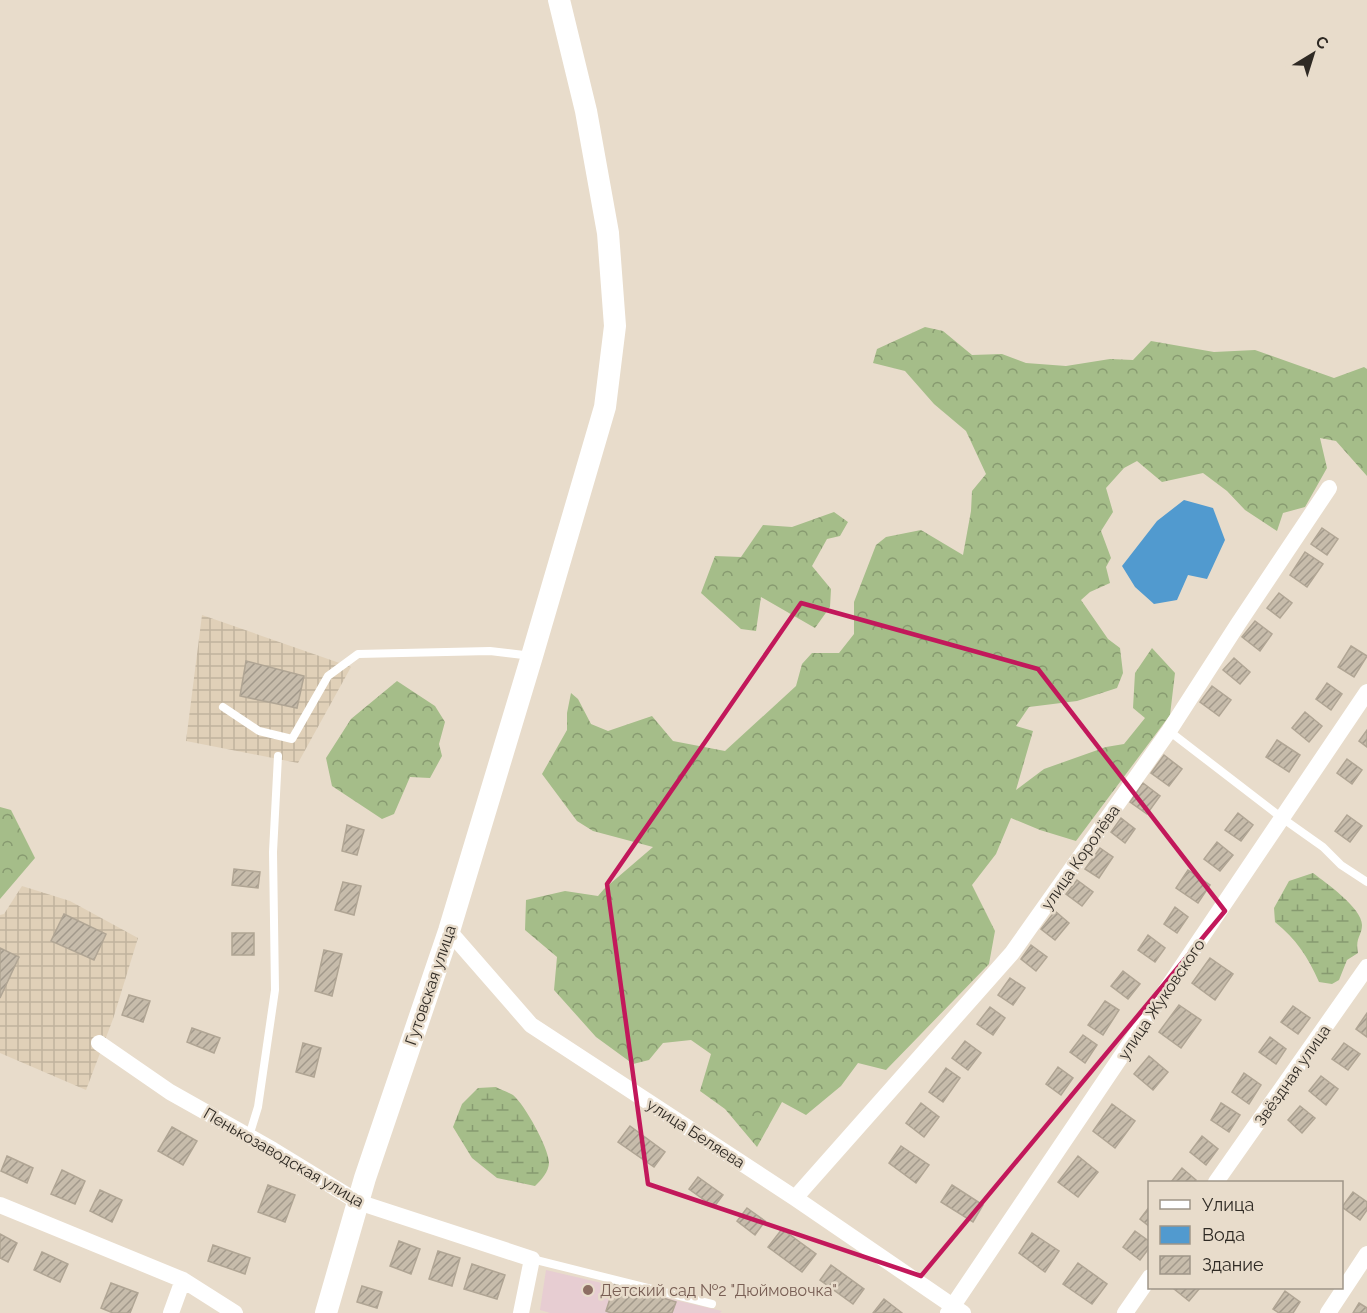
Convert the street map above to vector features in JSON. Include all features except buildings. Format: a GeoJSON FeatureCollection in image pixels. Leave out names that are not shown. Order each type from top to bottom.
{"type":"FeatureCollection","features":[{"type":"Feature","properties":{"kind":"street","name":"Гутовская улица"},"geometry":{"type":"LineString","coordinates":[[326,1313],[358,1202],[449,932],[605,407],[615,326],[608,233],[586,111],[560,0]]}},
{"type":"Feature","properties":{"kind":"street","name":"улица Королёва"},"geometry":{"type":"LineString","coordinates":[[795,1198],[1012,953],[1169,731],[1329,488]]}},
{"type":"Feature","properties":{"kind":"street","name":"улица Жуковского"},"geometry":{"type":"LineString","coordinates":[[955,1311],[1367,692]]}},
{"type":"Feature","properties":{"kind":"street","name":"улица Беляева"},"geometry":{"type":"LineString","coordinates":[[449,932],[531,1025],[795,1198],[955,1311]]}},
{"type":"Feature","properties":{"kind":"street","name":"Звёздная улица"},"geometry":{"type":"LineString","coordinates":[[1217,1181],[1367,967]]}},
{"type":"Feature","properties":{"kind":"street","name":"Пенькозаводская улица"},"geometry":{"type":"LineString","coordinates":[[99,1043],[170,1092],[249,1136],[358,1202],[532,1259]]}},
{"type":"Feature","properties":{"kind":"street"},"geometry":{"type":"LineString","coordinates":[[0,1205],[183,1280],[235,1313]]}},
{"type":"Feature","properties":{"kind":"street"},"geometry":{"type":"LineString","coordinates":[[1328,1313],[1367,1254]]}},
{"type":"Feature","properties":{"kind":"street"},"geometry":{"type":"LineString","coordinates":[[521,1313],[532,1259]]}},
{"type":"Feature","properties":{"kind":"street"},"geometry":{"type":"LineString","coordinates":[[1125,1313],[1148,1278]]}},
{"type":"Feature","properties":{"kind":"street"},"geometry":{"type":"LineString","coordinates":[[171,1313],[183,1280]]}},
{"type":"Feature","properties":{"kind":"lane"},"geometry":{"type":"LineString","coordinates":[[223,707],[259,731],[292,738],[328,676],[358,654],[490,651],[532,656]]}},
{"type":"Feature","properties":{"kind":"lane"},"geometry":{"type":"LineString","coordinates":[[1169,731],[1323,847],[1341,865],[1367,882]]}},
{"type":"Feature","properties":{"kind":"lane"},"geometry":{"type":"LineString","coordinates":[[249,1136],[258,1107],[275,990],[273,852],[278,756]]}},
{"type":"Feature","properties":{"kind":"lane"},"geometry":{"type":"LineString","coordinates":[[532,1259],[712,1304]]}},
{"type":"Feature","properties":{"kind":"highlighted area"},"geometry":{"type":"Polygon","coordinates":[[[801,603],[1038,669],[1225,911],[921,1276],[648,1184],[607,884],[801,603]]]}},
{"type":"Feature","properties":{"kind":"shaded area"},"geometry":{"type":"Polygon","coordinates":[[[202,615],[351,667],[298,763],[186,741],[202,615]]]}},
{"type":"Feature","properties":{"kind":"shaded area"},"geometry":{"type":"Polygon","coordinates":[[[22,886],[70,901],[138,938],[113,1019],[86,1090],[0,1053],[0,915],[4,914],[22,886]]]}},
{"type":"Feature","properties":{"kind":"shaded area","name":"Детский сад №2 \"Дюймовочка\""},"geometry":{"type":"Polygon","coordinates":[[[546,1270],[722,1311],[720,1313],[550,1313],[540,1310],[546,1270]]]}},
{"type":"Feature","properties":{"kind":"green space"},"geometry":{"type":"Polygon","coordinates":[[[925,327],[943,331],[972,355],[1002,354],[1026,363],[1066,366],[1110,359],[1133,360],[1151,341],[1214,352],[1255,350],[1334,378],[1364,367],[1367,369],[1367,476],[1336,441],[1320,438],[1327,468],[1305,507],[1283,513],[1277,531],[1245,510],[1227,491],[1203,473],[1162,482],[1137,461],[1124,468],[1106,488],[1113,512],[1101,531],[1111,558],[1106,567],[1110,583],[1090,592],[1081,600],[1108,639],[1120,648],[1123,673],[1117,688],[1077,701],[1029,707],[1016,726],[1033,731],[1016,790],[1044,769],[1106,747],[1124,744],[1145,718],[1133,708],[1135,673],[1152,648],[1175,673],[1170,715],[1076,841],[1011,818],[996,854],[972,885],[995,931],[989,964],[886,1070],[858,1063],[841,1086],[806,1115],[782,1102],[757,1147],[725,1109],[700,1091],[711,1054],[691,1040],[663,1043],[649,1060],[633,1064],[596,1037],[554,990],[557,957],[525,930],[526,900],[565,891],[598,896],[653,847],[593,831],[577,821],[542,774],[567,730],[567,713],[571,693],[578,699],[591,724],[608,731],[652,716],[673,741],[725,751],[796,686],[802,664],[812,653],[839,653],[854,634],[854,602],[876,545],[886,537],[921,530],[963,555],[972,491],[986,474],[966,431],[934,404],[905,371],[873,363],[877,349],[925,327]]]}},
{"type":"Feature","properties":{"kind":"green space"},"geometry":{"type":"Polygon","coordinates":[[[834,512],[848,522],[840,536],[827,539],[812,566],[831,589],[830,607],[815,628],[761,597],[756,631],[741,629],[701,593],[715,556],[741,557],[763,525],[792,527],[834,512]]]}},
{"type":"Feature","properties":{"kind":"green space"},"geometry":{"type":"Polygon","coordinates":[[[397,681],[435,706],[445,722],[439,744],[442,756],[430,778],[410,777],[394,814],[382,819],[332,786],[326,758],[351,719],[397,681]]]}},
{"type":"Feature","properties":{"kind":"green space"},"geometry":{"type":"Polygon","coordinates":[[[0,807],[11,810],[35,858],[0,899],[0,807]]]}},
{"type":"Feature","properties":{"kind":"green space"},"geometry":{"type":"Polygon","coordinates":[[[1313,873],[1350,904],[1362,925],[1357,943],[1358,953],[1347,960],[1339,980],[1332,984],[1319,982],[1301,949],[1275,922],[1274,908],[1289,881],[1313,873]]]}},
{"type":"Feature","properties":{"kind":"green space"},"geometry":{"type":"Polygon","coordinates":[[[496,1087],[518,1100],[545,1147],[549,1166],[535,1186],[497,1178],[472,1158],[453,1127],[462,1104],[478,1088],[496,1087]]]}},
{"type":"Feature","properties":{"kind":"water"},"geometry":{"type":"Polygon","coordinates":[[[1184,500],[1213,508],[1225,540],[1207,579],[1188,575],[1177,600],[1154,604],[1135,587],[1122,566],[1157,521],[1184,500]]]}},
{"type":"Feature","properties":{"kind":"place","name":"Детский сад №2 \"Дюймовочка\""},"geometry":{"type":"Point","coordinates":[588,1290]}}]}
